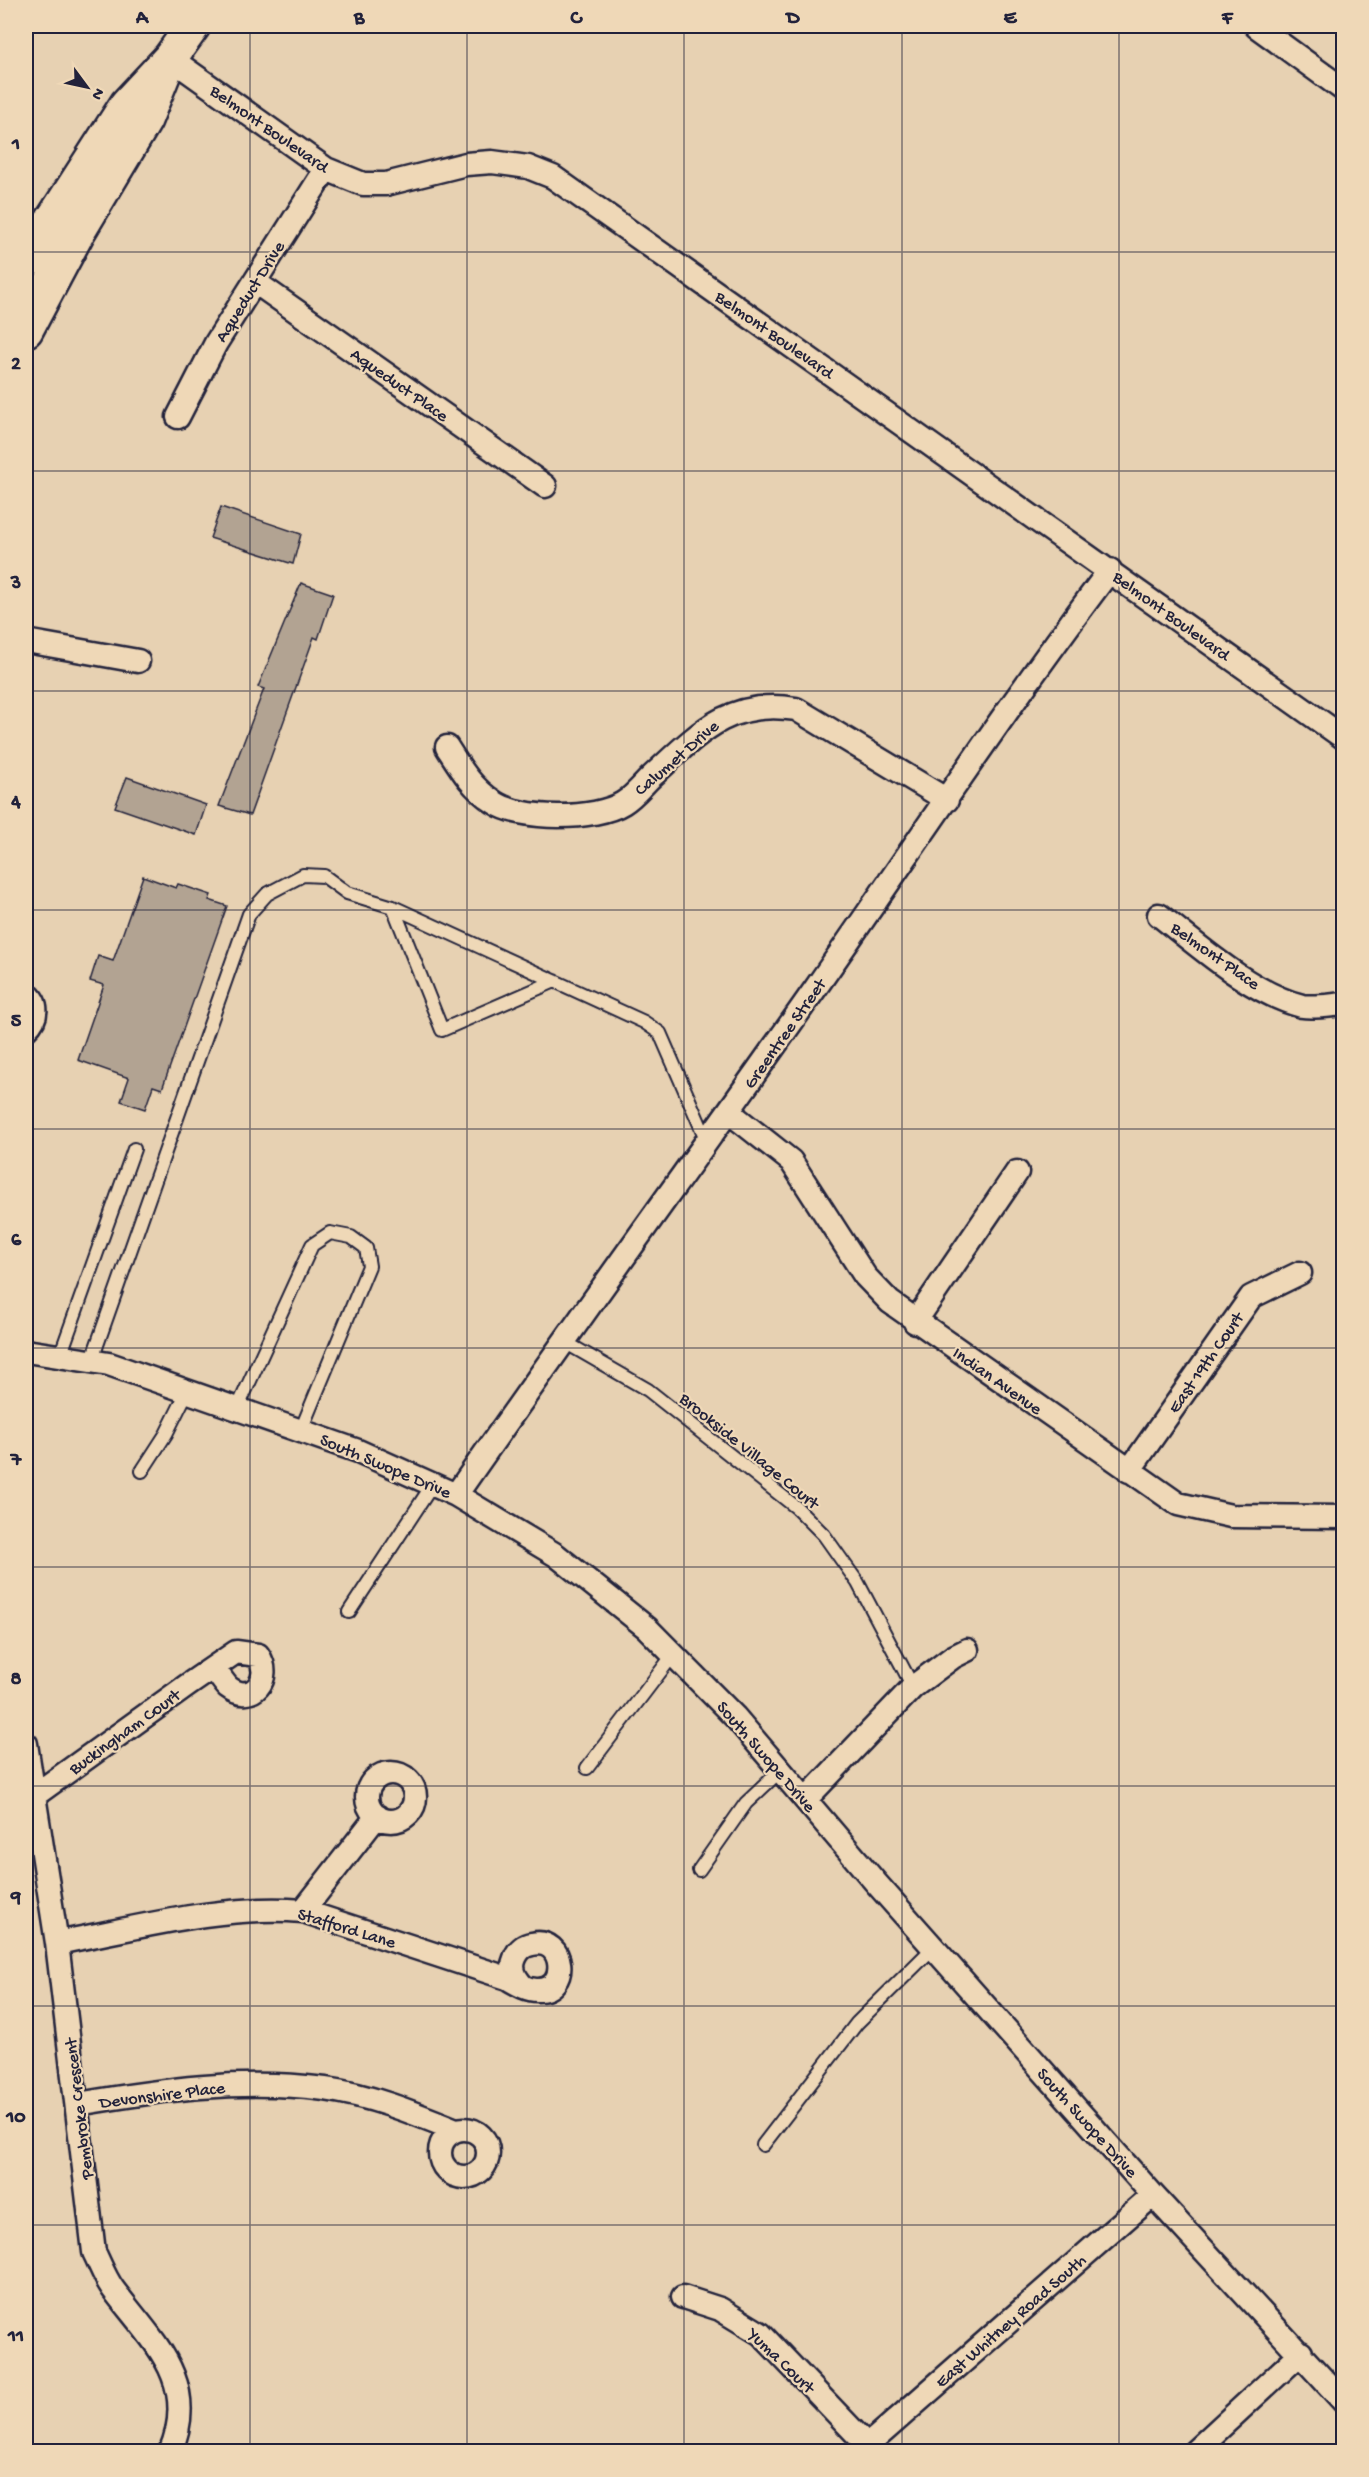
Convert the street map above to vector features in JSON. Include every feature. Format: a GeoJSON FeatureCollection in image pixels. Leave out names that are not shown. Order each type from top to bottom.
{"type":"FeatureCollection","features":[{"type":"Feature","properties":{"kind":"main road"},"geometry":{"type":"LineString","coordinates":[[26,261],[127,104],[170,58],[193,26]]}},
{"type":"Feature","properties":{"kind":"main road"},"geometry":{"type":"LineString","coordinates":[[26,330],[78,232],[146,120],[170,58]]}},
{"type":"Feature","properties":{"kind":"street"},"geometry":{"type":"LineString","coordinates":[[1256,26],[1344,90]]}},
{"type":"Feature","properties":{"kind":"street","name":"Belmont Boulevard"},"geometry":{"type":"LineString","coordinates":[[170,58],[326,169],[363,184],[386,184],[465,164],[492,162],[528,167],[553,177],[1344,738]]}},
{"type":"Feature","properties":{"kind":"street","name":"Aqueduct Drive"},"geometry":{"type":"LineString","coordinates":[[178,417],[216,343],[326,169]]}},
{"type":"Feature","properties":{"kind":"street","name":"Aqueduct Place"},"geometry":{"type":"LineString","coordinates":[[255,282],[545,486]]}},
{"type":"Feature","properties":{"kind":"street","name":"Greentree Street"},"geometry":{"type":"LineString","coordinates":[[456,1495],[563,1341],[623,1262],[729,1112],[1039,665],[1110,570]]}},
{"type":"Feature","properties":{"kind":"street"},"geometry":{"type":"LineString","coordinates":[[26,641],[138,661]]}},
{"type":"Feature","properties":{"kind":"street","name":"Calumet Drive"},"geometry":{"type":"LineString","coordinates":[[447,747],[467,780],[496,804],[538,816],[579,816],[623,803],[700,732],[723,717],[749,708],[777,706],[796,709],[947,800]]}},
{"type":"Feature","properties":{"kind":"street","name":"Belmont Place"},"geometry":{"type":"LineString","coordinates":[[1159,915],[1224,965],[1261,988],[1303,1006],[1344,1004]]}},
{"type":"Feature","properties":{"kind":"street"},"geometry":{"type":"LineString","coordinates":[[26,993],[35,1004],[36,1012],[33,1021],[26,1029]]}},
{"type":"Feature","properties":{"kind":"street","name":"Indian Avenue"},"geometry":{"type":"LineString","coordinates":[[729,1112],[790,1161],[865,1276],[890,1302],[915,1322],[1129,1472],[1178,1504],[1231,1516],[1344,1517]]}},
{"type":"Feature","properties":{"kind":"street"},"geometry":{"type":"LineString","coordinates":[[915,1322],[1017,1172]]}},
{"type":"Feature","properties":{"kind":"street","name":"East 19th Court"},"geometry":{"type":"LineString","coordinates":[[1129,1472],[1251,1297],[1299,1273]]}},
{"type":"Feature","properties":{"kind":"street","name":"South Swope Drive"},"geometry":{"type":"LineString","coordinates":[[26,1351],[109,1364],[358,1450],[456,1495],[556,1555],[647,1628],[735,1717],[1153,2195],[1344,2402]]}},
{"type":"Feature","properties":{"kind":"street"},"geometry":{"type":"LineString","coordinates":[[806,1799],[913,1687],[952,1657],[967,1650]]}},
{"type":"Feature","properties":{"kind":"street","name":"Buckingham Court"},"geometry":{"type":"LineString","coordinates":[[35,1795],[213,1668]]}},
{"type":"Feature","properties":{"kind":"street","name":"Pembroke Crescent"},"geometry":{"type":"LineString","coordinates":[[26,1744],[57,1942],[94,2252],[112,2287],[159,2345],[175,2382],[180,2405],[177,2437],[170,2451]]}},
{"type":"Feature","properties":{"kind":"street"},"geometry":{"type":"LineString","coordinates":[[303,1911],[377,1816]]}},
{"type":"Feature","properties":{"kind":"street","name":"Stafford Lane"},"geometry":{"type":"LineString","coordinates":[[57,1942],[192,1918],[271,1908],[303,1911],[507,1978],[524,1987]]}},
{"type":"Feature","properties":{"kind":"street","name":"Devonshire Place"},"geometry":{"type":"LineString","coordinates":[[78,2104],[199,2086],[262,2085],[326,2090],[372,2100],[456,2130]]}},
{"type":"Feature","properties":{"kind":"street","name":"East Whitney Road South"},"geometry":{"type":"LineString","coordinates":[[863,2448],[1153,2195]]}},
{"type":"Feature","properties":{"kind":"street","name":"Yuma Court"},"geometry":{"type":"LineString","coordinates":[[683,2297],[720,2309],[761,2334],[863,2448]]}},
{"type":"Feature","properties":{"kind":"street"},"geometry":{"type":"LineString","coordinates":[[1194,2451],[1301,2353]]}},
{"type":"Feature","properties":{"kind":"lane"},"geometry":{"type":"LineString","coordinates":[[91,1362],[249,914],[267,894],[303,875],[324,876],[347,893],[393,907],[644,1022],[660,1033],[707,1142]]}},
{"type":"Feature","properties":{"kind":"lane"},"geometry":{"type":"LineString","coordinates":[[393,907],[442,1030],[555,981]]}},
{"type":"Feature","properties":{"kind":"lane"},"geometry":{"type":"LineString","coordinates":[[60,1356],[134,1149]]}},
{"type":"Feature","properties":{"kind":"lane"},"geometry":{"type":"LineString","coordinates":[[238,1407],[312,1245],[330,1233],[351,1237],[366,1248],[369,1266],[301,1430]]}},
{"type":"Feature","properties":{"kind":"lane","name":"Brookside Village Court"},"geometry":{"type":"LineString","coordinates":[[563,1341],[648,1390],[797,1508],[824,1535],[858,1583],[913,1687]]}},
{"type":"Feature","properties":{"kind":"lane"},"geometry":{"type":"LineString","coordinates":[[142,1471],[166,1434],[188,1390]]}},
{"type":"Feature","properties":{"kind":"lane"},"geometry":{"type":"LineString","coordinates":[[349,1612],[433,1484]]}},
{"type":"Feature","properties":{"kind":"lane"},"geometry":{"type":"LineString","coordinates":[[587,1768],[673,1655]]}},
{"type":"Feature","properties":{"kind":"lane"},"geometry":{"type":"LineString","coordinates":[[699,1870],[746,1803],[780,1770]]}},
{"type":"Feature","properties":{"kind":"lane"},"geometry":{"type":"LineString","coordinates":[[763,2145],[857,2023],[934,1947]]}},
{"type":"Feature","properties":{"kind":"building"},"geometry":{"type":"Polygon","coordinates":[[[221,507],[301,534],[293,564],[210,538],[221,507]]]}},
{"type":"Feature","properties":{"kind":"building"},"geometry":{"type":"Polygon","coordinates":[[[301,583],[333,594],[318,639],[314,637],[250,815],[219,806],[264,689],[258,687],[301,583]]]}},
{"type":"Feature","properties":{"kind":"building"},"geometry":{"type":"Polygon","coordinates":[[[127,777],[206,805],[196,835],[115,807],[127,777]]]}},
{"type":"Feature","properties":{"kind":"building"},"geometry":{"type":"Polygon","coordinates":[[[143,876],[176,888],[178,884],[211,895],[209,900],[227,906],[162,1089],[153,1086],[145,1109],[121,1101],[129,1078],[78,1060],[104,985],[90,981],[98,956],[113,961],[143,876]]]}}]}
